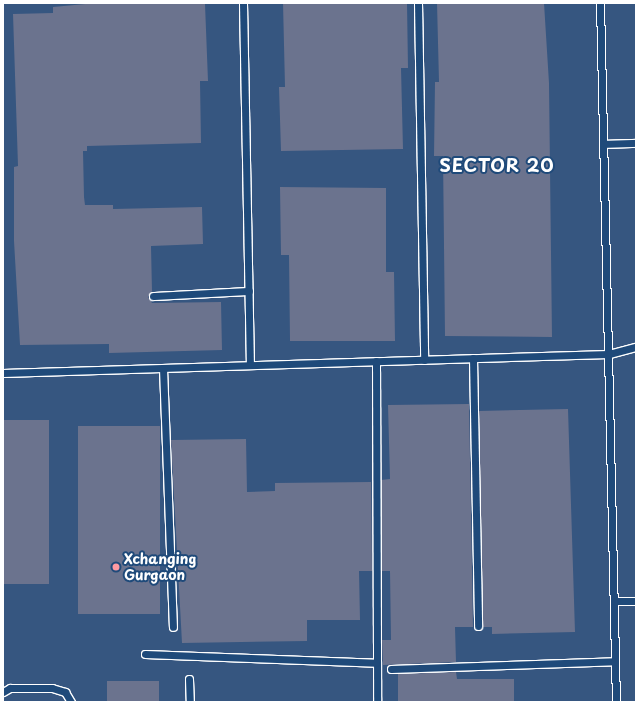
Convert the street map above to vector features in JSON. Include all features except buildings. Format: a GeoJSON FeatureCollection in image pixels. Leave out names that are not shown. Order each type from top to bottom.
{"type":"FeatureCollection","features":[{"type":"Feature","properties":{"kind":"lane"},"geometry":{"type":"LineString","coordinates":[[243,3],[250,365]]}},
{"type":"Feature","properties":{"kind":"lane"},"geometry":{"type":"LineString","coordinates":[[418,3],[424,360]]}},
{"type":"Feature","properties":{"kind":"lane"},"geometry":{"type":"LineString","coordinates":[[600,3],[616,702]]}},
{"type":"Feature","properties":{"kind":"lane"},"geometry":{"type":"LineString","coordinates":[[604,144],[636,143]]}},
{"type":"Feature","properties":{"kind":"lane"},"geometry":{"type":"LineString","coordinates":[[153,296],[249,291]]}},
{"type":"Feature","properties":{"kind":"lane"},"geometry":{"type":"LineString","coordinates":[[3,373],[609,354],[636,347]]}},
{"type":"Feature","properties":{"kind":"lane"},"geometry":{"type":"LineString","coordinates":[[473,358],[478,626]]}},
{"type":"Feature","properties":{"kind":"lane"},"geometry":{"type":"LineString","coordinates":[[376,361],[377,702]]}},
{"type":"Feature","properties":{"kind":"lane"},"geometry":{"type":"LineString","coordinates":[[163,368],[173,627]]}},
{"type":"Feature","properties":{"kind":"lane"},"geometry":{"type":"LineString","coordinates":[[614,601],[636,600]]}},
{"type":"Feature","properties":{"kind":"lane"},"geometry":{"type":"LineString","coordinates":[[145,654],[376,664]]}},
{"type":"Feature","properties":{"kind":"lane"},"geometry":{"type":"LineString","coordinates":[[391,669],[615,661]]}},
{"type":"Feature","properties":{"kind":"lane"},"geometry":{"type":"LineString","coordinates":[[189,679],[190,702]]}},
{"type":"Feature","properties":{"kind":"lane"},"geometry":{"type":"LineString","coordinates":[[3,692],[10,688],[52,688],[65,692],[71,702]]}},
{"type":"Feature","properties":{"kind":"shaded area"},"geometry":{"type":"Polygon","coordinates":[[[3,3],[636,3],[636,702],[3,702],[3,3]]]}},
{"type":"Feature","properties":{"kind":"place","name":"Xchanging Gurgaon"},"geometry":{"type":"Point","coordinates":[116,567]}},
{"type":"Feature","properties":{"kind":"district","name":"SECTOR 20"},"geometry":{"type":"Point","coordinates":[497,165]}}]}
